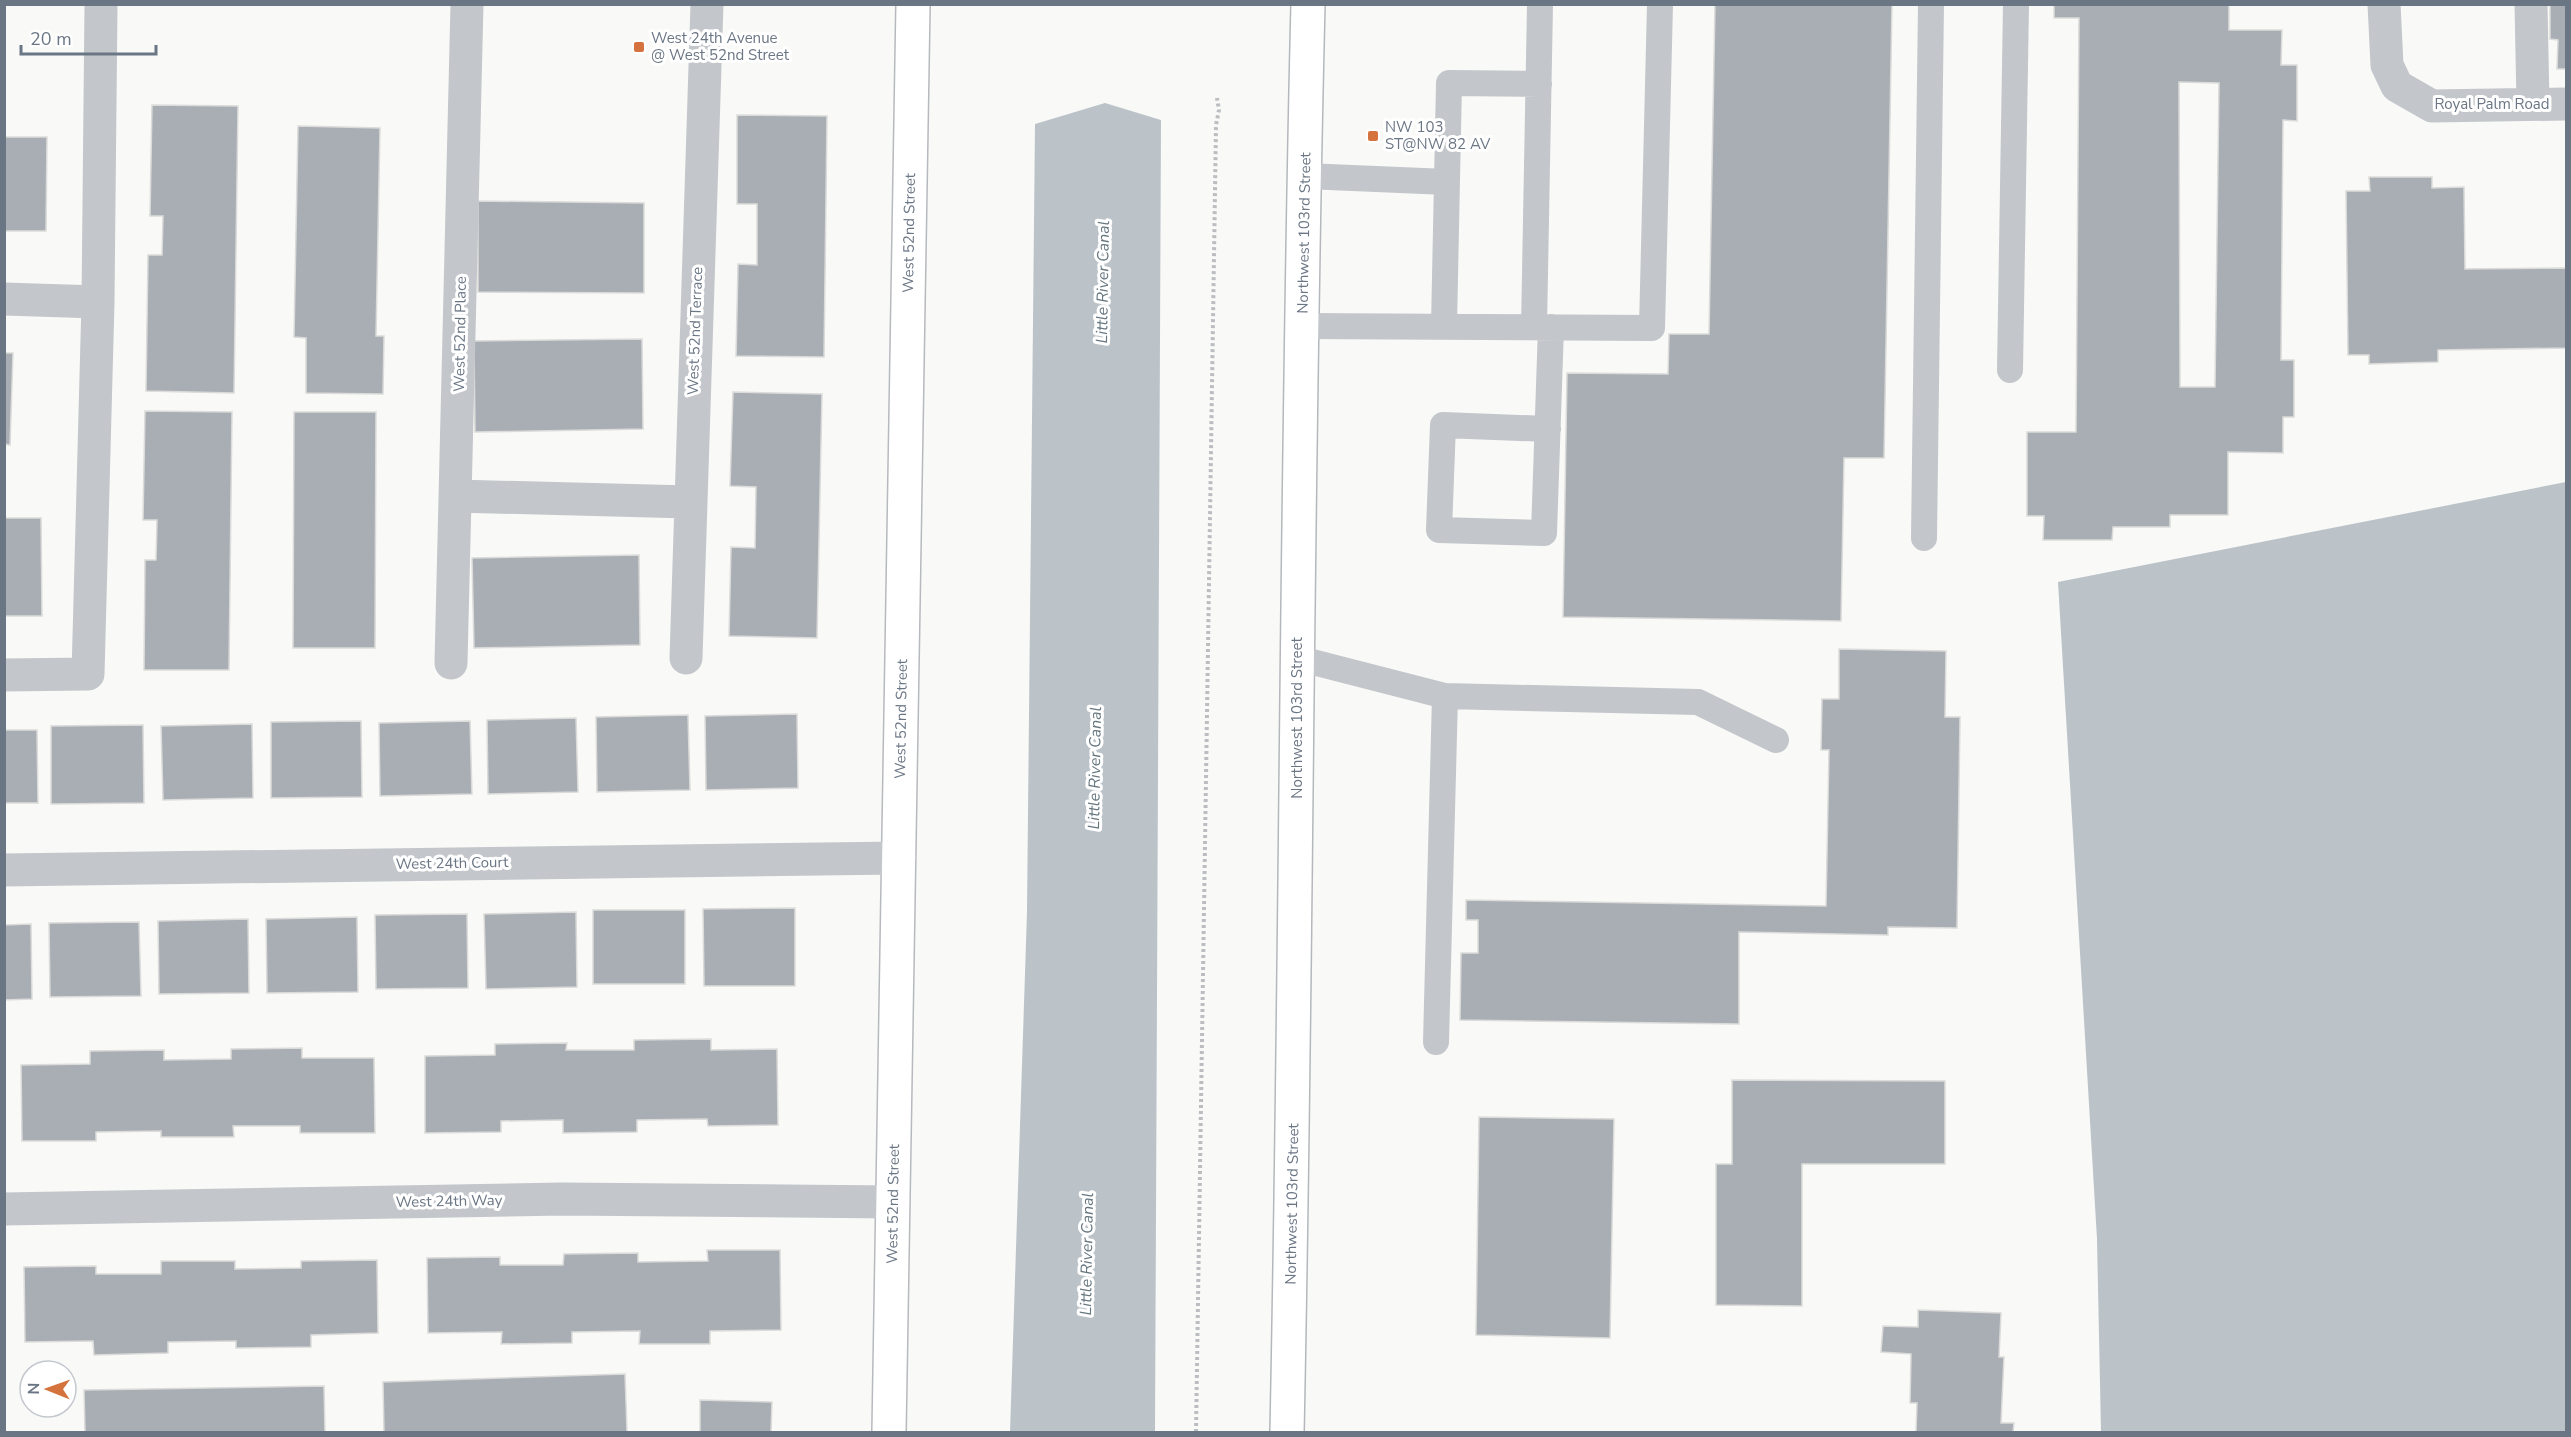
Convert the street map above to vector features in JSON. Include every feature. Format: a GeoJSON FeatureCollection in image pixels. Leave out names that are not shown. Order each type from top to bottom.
{"type":"FeatureCollection","features":[{"type":"Feature","properties":{"kind":"street"},"geometry":{"type":"LineString","coordinates":[[4,675],[88,674],[98,302],[101,4]]}},
{"type":"Feature","properties":{"kind":"street","name":"West 52nd Place"},"geometry":{"type":"LineString","coordinates":[[451,663],[467,4]]}},
{"type":"Feature","properties":{"kind":"street","name":"West 52nd Terrace"},"geometry":{"type":"LineString","coordinates":[[686,658],[689,502],[707,4]]}},
{"type":"Feature","properties":{"kind":"street","name":"West 52nd Street"},"geometry":{"type":"LineString","coordinates":[[889,1432],[913,4]]}},
{"type":"Feature","properties":{"kind":"street","name":"Northwest 103rd Street"},"geometry":{"type":"LineString","coordinates":[[1287,1432],[1295,1069],[1297,658],[1308,4]]}},
{"type":"Feature","properties":{"kind":"street","name":"Royal Palm Road"},"geometry":{"type":"LineString","coordinates":[[2385,4],[2387,65],[2397,86],[2432,106],[2566,104]]}},
{"type":"Feature","properties":{"kind":"street"},"geometry":{"type":"LineString","coordinates":[[2531,4],[2533,104]]}},
{"type":"Feature","properties":{"kind":"street"},"geometry":{"type":"LineString","coordinates":[[4,299],[98,302]]}},
{"type":"Feature","properties":{"kind":"street"},"geometry":{"type":"LineString","coordinates":[[456,496],[689,502]]}},
{"type":"Feature","properties":{"kind":"street","name":"West 24th Court"},"geometry":{"type":"LineString","coordinates":[[4,870],[898,858]]}},
{"type":"Feature","properties":{"kind":"street","name":"West 24th Way"},"geometry":{"type":"LineString","coordinates":[[4,1209],[562,1199],[892,1202]]}},
{"type":"Feature","properties":{"kind":"lane"},"geometry":{"type":"LineString","coordinates":[[1540,4],[1542,327],[1548,429],[1544,533],[1439,530],[1443,425],[1548,429]]}},
{"type":"Feature","properties":{"kind":"lane"},"geometry":{"type":"LineString","coordinates":[[1302,326],[1652,328],[1660,4]]}},
{"type":"Feature","properties":{"kind":"lane"},"geometry":{"type":"LineString","coordinates":[[1924,538],[1931,4]]}},
{"type":"Feature","properties":{"kind":"lane"},"geometry":{"type":"LineString","coordinates":[[2010,370],[2016,4]]}},
{"type":"Feature","properties":{"kind":"lane"},"geometry":{"type":"LineString","coordinates":[[1444,326],[1449,83],[1539,84]]}},
{"type":"Feature","properties":{"kind":"lane"},"geometry":{"type":"LineString","coordinates":[[1305,176],[1447,182]]}},
{"type":"Feature","properties":{"kind":"lane"},"geometry":{"type":"LineString","coordinates":[[1297,658],[1445,696],[1698,702],[1776,740]]}},
{"type":"Feature","properties":{"kind":"lane"},"geometry":{"type":"LineString","coordinates":[[1437,1042],[1445,696]]}},
{"type":"Feature","properties":{"kind":"path"},"geometry":{"type":"LineString","coordinates":[[1196,1432],[1216,125],[1219,110],[1216,98]]}},
{"type":"Feature","properties":{"kind":"water","name":"Little River Canal"},"geometry":{"type":"Polygon","coordinates":[[[1105,103],[1161,120],[1155,1432],[1010,1432],[1027,912],[1035,124],[1105,103]]]}},
{"type":"Feature","properties":{"kind":"water"},"geometry":{"type":"Polygon","coordinates":[[[2566,482],[2566,1432],[2101,1432],[2097,1239],[2058,582],[2566,482]]]}},
{"type":"Feature","properties":{"kind":"building"},"geometry":{"type":"Polygon","coordinates":[[[1715,4],[1892,4],[1884,458],[1844,458],[1841,621],[1563,617],[1567,373],[1668,374],[1669,334],[1709,334],[1715,4]]]}},
{"type":"Feature","properties":{"kind":"building"},"geometry":{"type":"Polygon","coordinates":[[[2054,4],[2229,4],[2229,30],[2282,30],[2281,65],[2297,65],[2297,121],[2283,120],[2281,360],[2294,360],[2294,417],[2283,417],[2283,453],[2228,452],[2228,515],[2170,515],[2170,527],[2113,527],[2112,540],[2043,540],[2044,516],[2027,516],[2027,432],[2076,432],[2079,18],[2054,18],[2054,4]],[[2179,82],[2180,387],[2215,387],[2219,83],[2179,82]]]}},
{"type":"Feature","properties":{"kind":"building"},"geometry":{"type":"Polygon","coordinates":[[[2550,4],[2566,4],[2566,69],[2557,69],[2558,40],[2550,39],[2550,4]]]}},
{"type":"Feature","properties":{"kind":"building"},"geometry":{"type":"Polygon","coordinates":[[[152,105],[238,106],[234,393],[146,391],[148,255],[162,255],[163,216],[150,216],[152,105]]]}},
{"type":"Feature","properties":{"kind":"building"},"geometry":{"type":"Polygon","coordinates":[[[737,115],[827,116],[824,357],[736,356],[738,264],[757,265],[757,204],[737,204],[737,115]]]}},
{"type":"Feature","properties":{"kind":"building"},"geometry":{"type":"Polygon","coordinates":[[[298,126],[380,128],[376,336],[384,336],[383,394],[306,393],[306,338],[294,337],[298,126]]]}},
{"type":"Feature","properties":{"kind":"building"},"geometry":{"type":"Polygon","coordinates":[[[4,137],[47,137],[46,231],[4,231],[4,137]]]}},
{"type":"Feature","properties":{"kind":"building"},"geometry":{"type":"Polygon","coordinates":[[[2369,177],[2432,177],[2432,188],[2464,187],[2465,269],[2566,268],[2566,348],[2438,350],[2438,362],[2369,364],[2369,355],[2348,355],[2346,191],[2370,191],[2369,177]]]}},
{"type":"Feature","properties":{"kind":"building"},"geometry":{"type":"Polygon","coordinates":[[[478,201],[644,203],[644,293],[478,292],[478,201]]]}},
{"type":"Feature","properties":{"kind":"building"},"geometry":{"type":"Polygon","coordinates":[[[642,339],[643,429],[475,432],[474,341],[642,339]]]}},
{"type":"Feature","properties":{"kind":"building"},"geometry":{"type":"Polygon","coordinates":[[[4,353],[13,353],[10,445],[4,444],[4,353]]]}},
{"type":"Feature","properties":{"kind":"building"},"geometry":{"type":"Polygon","coordinates":[[[733,392],[822,394],[817,638],[729,636],[731,547],[755,548],[756,487],[730,486],[733,392]]]}},
{"type":"Feature","properties":{"kind":"building"},"geometry":{"type":"Polygon","coordinates":[[[145,411],[232,412],[229,670],[144,670],[145,560],[156,560],[157,520],[143,520],[145,411]]]}},
{"type":"Feature","properties":{"kind":"building"},"geometry":{"type":"Polygon","coordinates":[[[294,412],[376,412],[375,648],[293,648],[294,412]]]}},
{"type":"Feature","properties":{"kind":"building"},"geometry":{"type":"Polygon","coordinates":[[[4,518],[41,518],[42,616],[4,616],[4,518]]]}},
{"type":"Feature","properties":{"kind":"building"},"geometry":{"type":"Polygon","coordinates":[[[639,555],[640,645],[474,648],[472,558],[639,555]]]}},
{"type":"Feature","properties":{"kind":"building"},"geometry":{"type":"Polygon","coordinates":[[[1839,649],[1946,651],[1945,717],[1960,717],[1957,928],[1888,927],[1888,935],[1739,932],[1739,1024],[1460,1020],[1461,953],[1478,953],[1478,920],[1466,920],[1466,900],[1826,906],[1829,750],[1821,750],[1822,699],[1839,699],[1839,649]]]}},
{"type":"Feature","properties":{"kind":"building"},"geometry":{"type":"Polygon","coordinates":[[[797,714],[798,788],[706,790],[705,716],[797,714]]]}},
{"type":"Feature","properties":{"kind":"building"},"geometry":{"type":"Polygon","coordinates":[[[688,715],[690,790],[597,792],[596,717],[688,715]]]}},
{"type":"Feature","properties":{"kind":"building"},"geometry":{"type":"Polygon","coordinates":[[[576,718],[578,792],[488,794],[487,720],[576,718]]]}},
{"type":"Feature","properties":{"kind":"building"},"geometry":{"type":"Polygon","coordinates":[[[361,721],[362,797],[271,798],[271,722],[361,721]]]}},
{"type":"Feature","properties":{"kind":"building"},"geometry":{"type":"Polygon","coordinates":[[[470,721],[472,794],[380,796],[379,723],[470,721]]]}},
{"type":"Feature","properties":{"kind":"building"},"geometry":{"type":"Polygon","coordinates":[[[252,724],[253,798],[163,800],[161,726],[252,724]]]}},
{"type":"Feature","properties":{"kind":"building"},"geometry":{"type":"Polygon","coordinates":[[[143,725],[144,803],[51,804],[51,726],[143,725]]]}},
{"type":"Feature","properties":{"kind":"building"},"geometry":{"type":"Polygon","coordinates":[[[4,730],[37,730],[38,803],[4,803],[4,730]]]}},
{"type":"Feature","properties":{"kind":"building"},"geometry":{"type":"Polygon","coordinates":[[[795,908],[795,986],[704,986],[703,909],[795,908]]]}},
{"type":"Feature","properties":{"kind":"building"},"geometry":{"type":"Polygon","coordinates":[[[593,910],[685,910],[685,984],[593,984],[593,910]]]}},
{"type":"Feature","properties":{"kind":"building"},"geometry":{"type":"Polygon","coordinates":[[[576,912],[577,987],[486,989],[484,914],[576,912]]]}},
{"type":"Feature","properties":{"kind":"building"},"geometry":{"type":"Polygon","coordinates":[[[467,914],[468,988],[376,989],[375,915],[467,914]]]}},
{"type":"Feature","properties":{"kind":"building"},"geometry":{"type":"Polygon","coordinates":[[[357,917],[358,992],[267,993],[266,919],[357,917]]]}},
{"type":"Feature","properties":{"kind":"building"},"geometry":{"type":"Polygon","coordinates":[[[248,919],[249,993],[159,994],[158,921],[248,919]]]}},
{"type":"Feature","properties":{"kind":"building"},"geometry":{"type":"Polygon","coordinates":[[[139,922],[141,996],[50,997],[49,923],[139,922]]]}},
{"type":"Feature","properties":{"kind":"building"},"geometry":{"type":"Polygon","coordinates":[[[31,924],[32,999],[4,1000],[4,925],[31,924]]]}},
{"type":"Feature","properties":{"kind":"building"},"geometry":{"type":"Polygon","coordinates":[[[711,1039],[711,1050],[777,1049],[778,1125],[708,1126],[707,1119],[637,1120],[637,1132],[563,1133],[563,1120],[501,1121],[501,1132],[425,1133],[425,1056],[495,1055],[495,1044],[567,1043],[566,1050],[634,1050],[634,1040],[711,1039]]]}},
{"type":"Feature","properties":{"kind":"building"},"geometry":{"type":"Polygon","coordinates":[[[302,1048],[302,1058],[374,1058],[375,1133],[300,1133],[300,1126],[233,1126],[234,1137],[161,1137],[161,1131],[96,1132],[96,1141],[22,1141],[21,1065],[90,1064],[90,1051],[164,1050],[164,1060],[231,1059],[231,1049],[302,1048]]]}},
{"type":"Feature","properties":{"kind":"building"},"geometry":{"type":"Polygon","coordinates":[[[1732,1080],[1945,1081],[1945,1164],[1802,1164],[1802,1306],[1716,1305],[1716,1164],[1732,1164],[1732,1080]]]}},
{"type":"Feature","properties":{"kind":"building"},"geometry":{"type":"Polygon","coordinates":[[[1479,1117],[1614,1119],[1610,1338],[1476,1335],[1479,1117]]]}},
{"type":"Feature","properties":{"kind":"building"},"geometry":{"type":"Polygon","coordinates":[[[707,1250],[780,1250],[781,1330],[710,1331],[710,1344],[639,1344],[640,1331],[572,1332],[572,1343],[501,1344],[502,1332],[428,1333],[427,1258],[500,1257],[500,1265],[563,1265],[564,1254],[638,1253],[638,1262],[708,1261],[707,1250]]]}},
{"type":"Feature","properties":{"kind":"building"},"geometry":{"type":"Polygon","coordinates":[[[377,1260],[378,1333],[311,1335],[311,1347],[236,1348],[236,1341],[168,1342],[168,1353],[94,1355],[93,1341],[25,1342],[24,1267],[96,1266],[96,1274],[161,1274],[161,1261],[235,1261],[235,1269],[301,1268],[301,1261],[377,1260]]]}},
{"type":"Feature","properties":{"kind":"building"},"geometry":{"type":"Polygon","coordinates":[[[1918,1310],[2001,1313],[1999,1357],[2004,1357],[2001,1423],[2014,1423],[2013,1432],[1916,1432],[1917,1403],[1910,1403],[1911,1354],[1881,1352],[1883,1326],[1918,1327],[1918,1310]]]}},
{"type":"Feature","properties":{"kind":"building"},"geometry":{"type":"Polygon","coordinates":[[[625,1374],[627,1432],[384,1432],[383,1382],[625,1374]]]}},
{"type":"Feature","properties":{"kind":"building"},"geometry":{"type":"Polygon","coordinates":[[[324,1386],[325,1432],[85,1432],[84,1390],[324,1386]]]}},
{"type":"Feature","properties":{"kind":"building"},"geometry":{"type":"Polygon","coordinates":[[[700,1400],[772,1402],[771,1432],[700,1432],[700,1400]]]}},
{"type":"Feature","properties":{"kind":"place","name":"West 24th Avenue @ West 52nd Street"},"geometry":{"type":"Point","coordinates":[639,47]}},
{"type":"Feature","properties":{"kind":"place","name":"NW 103 ST@NW 82 AV"},"geometry":{"type":"Point","coordinates":[1373,136]}}]}
